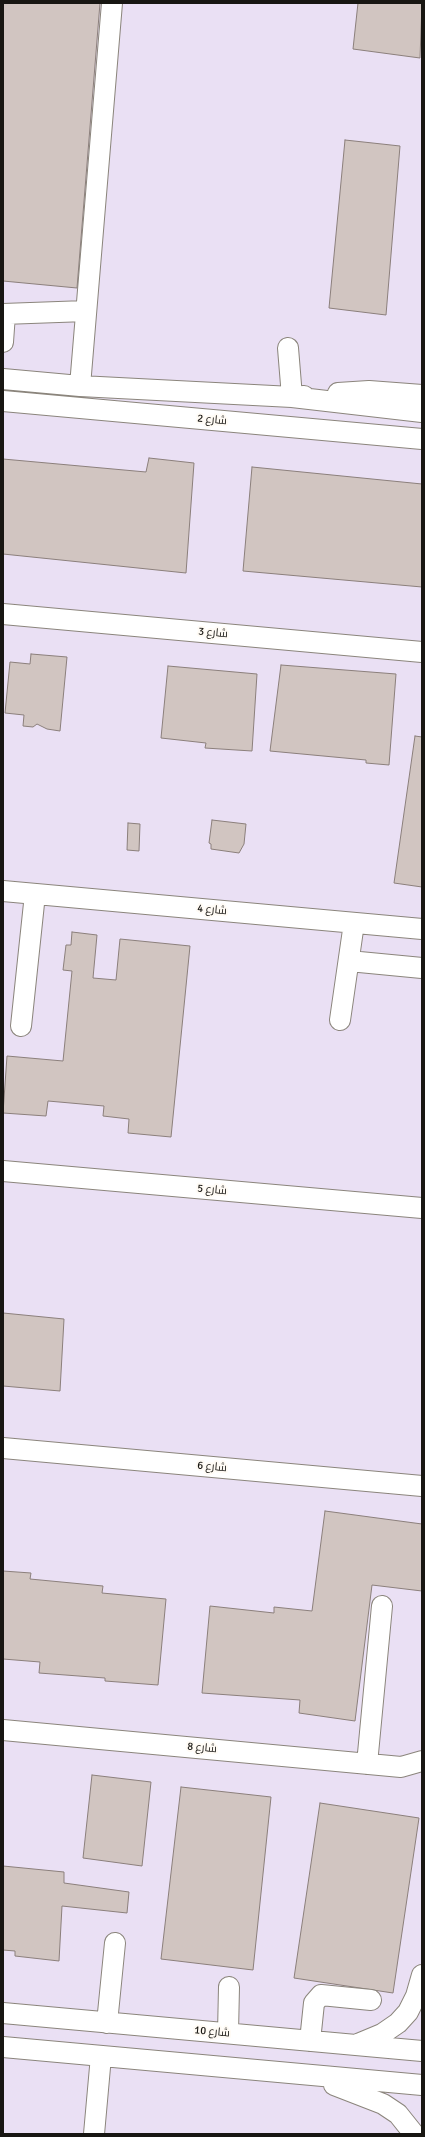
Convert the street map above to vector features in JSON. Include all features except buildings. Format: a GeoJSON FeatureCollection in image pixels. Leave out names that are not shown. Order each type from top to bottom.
{"type":"FeatureCollection","features":[{"type":"Feature","properties":{"kind":"street"},"geometry":{"type":"LineString","coordinates":[[80,386],[112,3]]}},
{"type":"Feature","properties":{"kind":"street"},"geometry":{"type":"LineString","coordinates":[[3,342],[4,314],[86,311]]}},
{"type":"Feature","properties":{"kind":"street"},"geometry":{"type":"LineString","coordinates":[[288,348],[292,397]]}},
{"type":"Feature","properties":{"kind":"street"},"geometry":{"type":"LineString","coordinates":[[3,379],[80,386],[292,397],[422,412]]}},
{"type":"Feature","properties":{"kind":"street"},"geometry":{"type":"LineString","coordinates":[[292,397],[369,391],[422,395]]}},
{"type":"Feature","properties":{"kind":"street","name":"شارع 2"},"geometry":{"type":"LineString","coordinates":[[3,402],[422,439]]}},
{"type":"Feature","properties":{"kind":"street","name":"شارع 3"},"geometry":{"type":"LineString","coordinates":[[3,614],[422,652]]}},
{"type":"Feature","properties":{"kind":"street","name":"شارع 4"},"geometry":{"type":"LineString","coordinates":[[3,891],[422,929]]}},
{"type":"Feature","properties":{"kind":"street"},"geometry":{"type":"LineString","coordinates":[[21,1026],[35,894]]}},
{"type":"Feature","properties":{"kind":"street"},"geometry":{"type":"LineString","coordinates":[[340,1020],[354,923]]}},
{"type":"Feature","properties":{"kind":"street"},"geometry":{"type":"LineString","coordinates":[[349,961],[422,968]]}},
{"type":"Feature","properties":{"kind":"street","name":"شارع 5"},"geometry":{"type":"LineString","coordinates":[[3,1171],[422,1208]]}},
{"type":"Feature","properties":{"kind":"street","name":"شارع 6"},"geometry":{"type":"LineString","coordinates":[[3,1448],[422,1486]]}},
{"type":"Feature","properties":{"kind":"street"},"geometry":{"type":"LineString","coordinates":[[367,1764],[382,1606]]}},
{"type":"Feature","properties":{"kind":"street","name":"شارع 8"},"geometry":{"type":"LineString","coordinates":[[3,1730],[401,1767],[422,1761]]}},
{"type":"Feature","properties":{"kind":"street","name":"شارع 8"},"geometry":{"type":"LineString","coordinates":[[401,1767],[422,1779]]}},
{"type":"Feature","properties":{"kind":"street"},"geometry":{"type":"LineString","coordinates":[[108,2023],[115,1943]]}},
{"type":"Feature","properties":{"kind":"street"},"geometry":{"type":"LineString","coordinates":[[355,2045],[382,2034],[398,2023],[408,2012],[416,1996],[422,1975]]}},
{"type":"Feature","properties":{"kind":"street"},"geometry":{"type":"LineString","coordinates":[[228,2033],[229,1987]]}},
{"type":"Feature","properties":{"kind":"street"},"geometry":{"type":"LineString","coordinates":[[310,2041],[314,2003],[321,1995],[371,2000]]}},
{"type":"Feature","properties":{"kind":"street","name":"شارع 10"},"geometry":{"type":"LineString","coordinates":[[3,2013],[422,2050]]}},
{"type":"Feature","properties":{"kind":"street"},"geometry":{"type":"LineString","coordinates":[[3,2047],[422,2085]]}},
{"type":"Feature","properties":{"kind":"street"},"geometry":{"type":"LineString","coordinates":[[94,2134],[101,2056]]}},
{"type":"Feature","properties":{"kind":"street"},"geometry":{"type":"LineString","coordinates":[[303,2075],[383,2104],[398,2114],[414,2134]]}},
{"type":"Feature","properties":{"kind":"shaded area"},"geometry":{"type":"Polygon","coordinates":[[[3,3],[422,3],[422,2134],[3,2134],[3,3]]]}}]}
